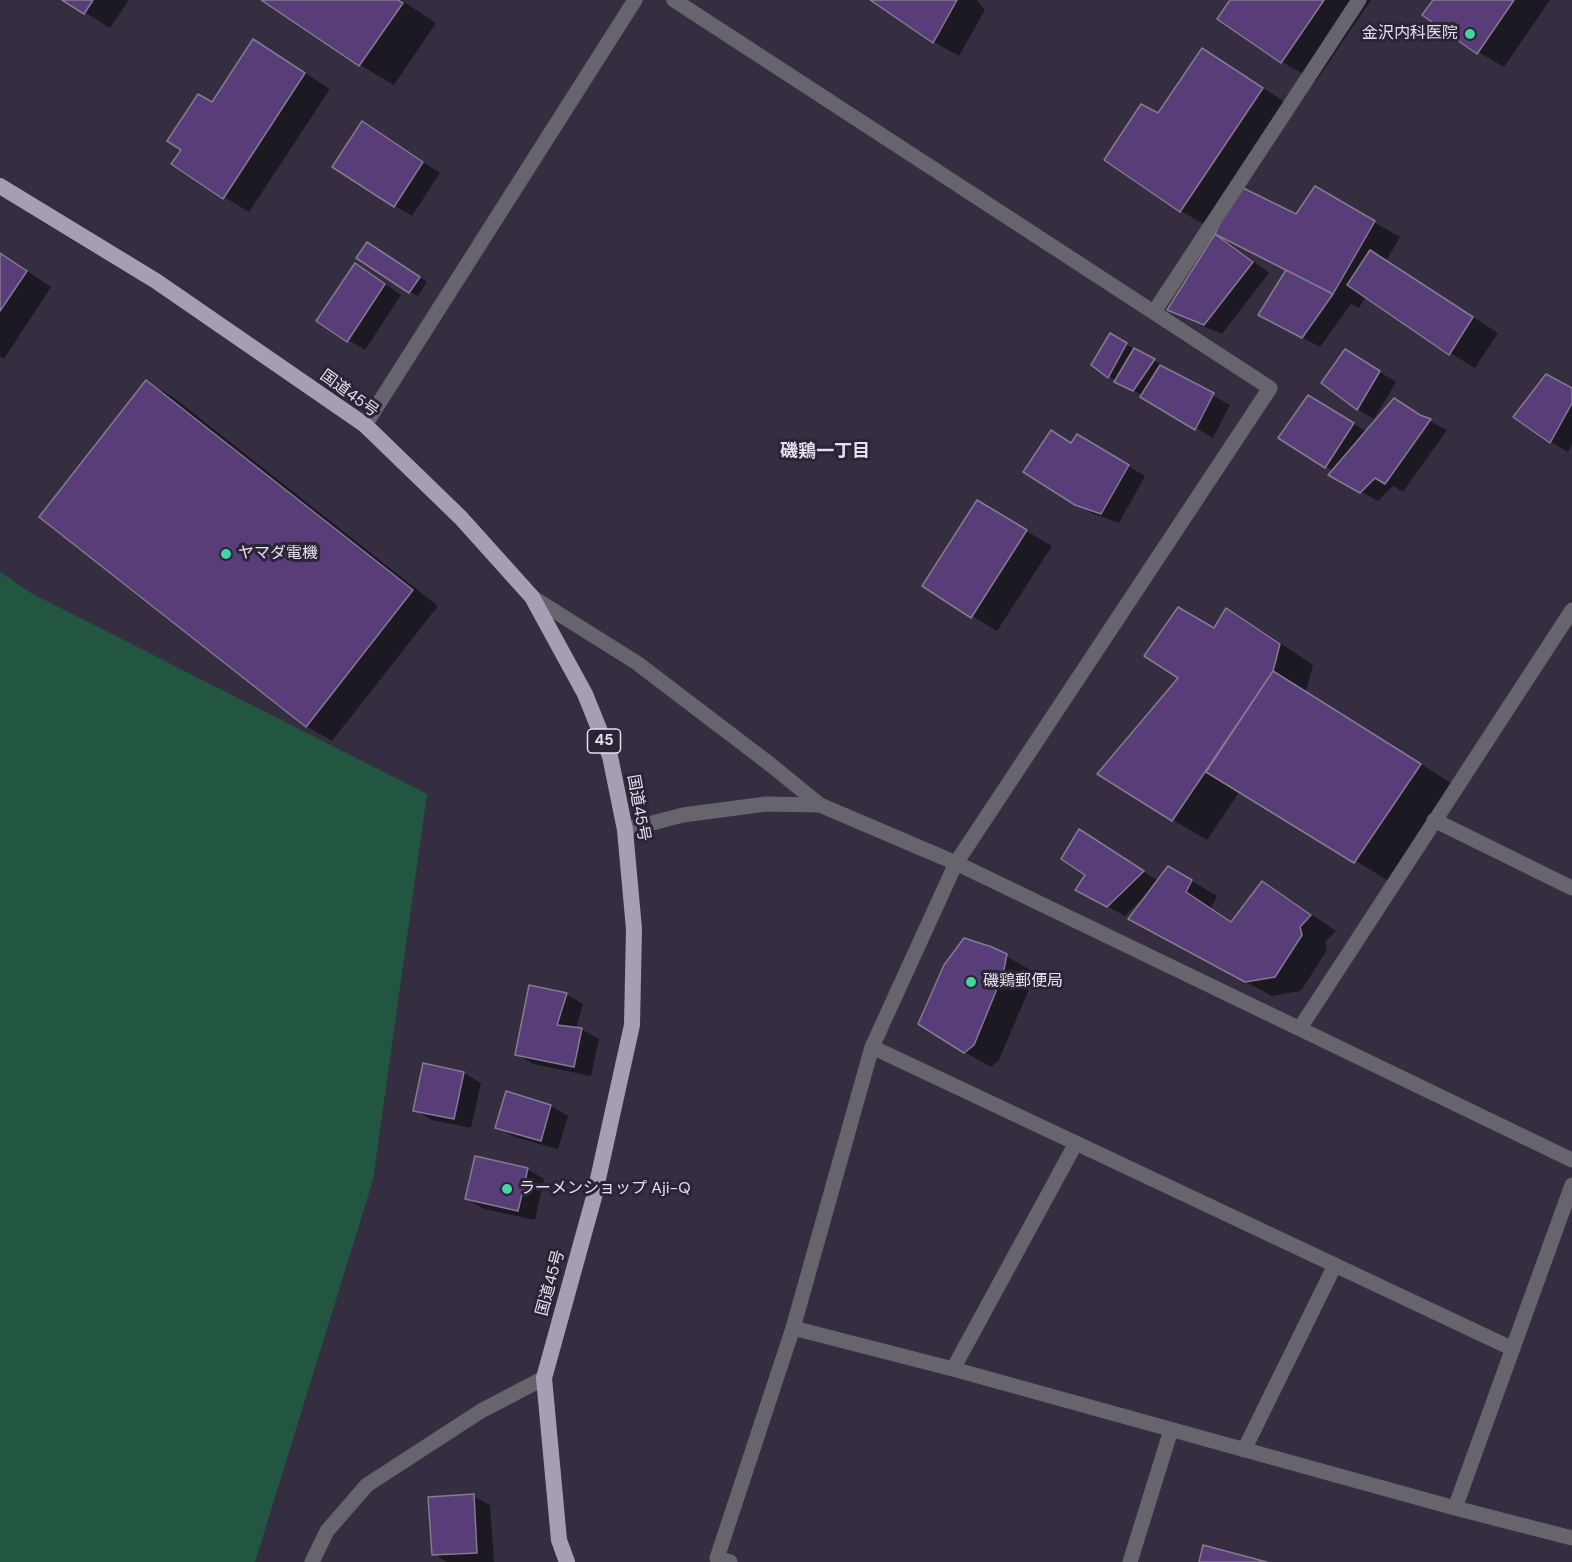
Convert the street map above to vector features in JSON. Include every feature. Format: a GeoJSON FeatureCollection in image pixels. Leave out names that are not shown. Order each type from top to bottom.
{"type":"FeatureCollection","features":[{"type":"Feature","properties":{"kind":"highway","name":"国道45号"},"geometry":{"type":"LineString","coordinates":[[0,186],[156,281],[365,425],[461,518],[532,597],[585,694],[610,756],[626,830],[634,929],[632,1024],[594,1197],[544,1378],[559,1540],[567,1562]]}},
{"type":"Feature","properties":{"kind":"street"},"geometry":{"type":"LineString","coordinates":[[365,425],[635,0]]}},
{"type":"Feature","properties":{"kind":"street"},"geometry":{"type":"LineString","coordinates":[[674,0],[1270,388],[956,864],[872,1047],[793,1328],[717,1558],[730,1562]]}},
{"type":"Feature","properties":{"kind":"street"},"geometry":{"type":"LineString","coordinates":[[1154,312],[1359,0]]}},
{"type":"Feature","properties":{"kind":"street"},"geometry":{"type":"LineString","coordinates":[[532,597],[637,663],[820,805],[956,864],[1572,1160]]}},
{"type":"Feature","properties":{"kind":"street"},"geometry":{"type":"LineString","coordinates":[[1299,1028],[1572,610]]}},
{"type":"Feature","properties":{"kind":"street"},"geometry":{"type":"LineString","coordinates":[[626,830],[683,815],[766,804],[820,805]]}},
{"type":"Feature","properties":{"kind":"street"},"geometry":{"type":"LineString","coordinates":[[1434,820],[1572,888]]}},
{"type":"Feature","properties":{"kind":"street"},"geometry":{"type":"LineString","coordinates":[[872,1047],[1513,1349]]}},
{"type":"Feature","properties":{"kind":"street"},"geometry":{"type":"LineString","coordinates":[[953,1369],[1076,1143]]}},
{"type":"Feature","properties":{"kind":"street"},"geometry":{"type":"LineString","coordinates":[[1455,1508],[1572,1185]]}},
{"type":"Feature","properties":{"kind":"street"},"geometry":{"type":"LineString","coordinates":[[1244,1450],[1335,1265]]}},
{"type":"Feature","properties":{"kind":"street"},"geometry":{"type":"LineString","coordinates":[[793,1328],[953,1369],[1455,1508],[1572,1538]]}},
{"type":"Feature","properties":{"kind":"street"},"geometry":{"type":"LineString","coordinates":[[312,1562],[327,1531],[367,1485],[481,1411],[544,1378]]}},
{"type":"Feature","properties":{"kind":"street"},"geometry":{"type":"LineString","coordinates":[[1130,1562],[1171,1430]]}},
{"type":"Feature","properties":{"kind":"green space"},"geometry":{"type":"Polygon","coordinates":[[[0,572],[31,593],[427,794],[373,1180],[255,1562],[0,1562],[0,572]]]}},
{"type":"Feature","properties":{"kind":"building"},"geometry":{"type":"Polygon","coordinates":[[[62,0],[93,0],[84,14],[62,0]]]}},
{"type":"Feature","properties":{"kind":"building"},"geometry":{"type":"Polygon","coordinates":[[[261,0],[398,0],[403,3],[359,66],[261,0]]]}},
{"type":"Feature","properties":{"kind":"building"},"geometry":{"type":"Polygon","coordinates":[[[870,0],[957,0],[933,43],[870,0]]]}},
{"type":"Feature","properties":{"kind":"building"},"geometry":{"type":"Polygon","coordinates":[[[1230,0],[1324,0],[1281,63],[1217,19],[1230,0]]]}},
{"type":"Feature","properties":{"kind":"building","name":"金沢内科医院"},"geometry":{"type":"Polygon","coordinates":[[[1433,0],[1514,0],[1477,54],[1422,15],[1433,0]]]}},
{"type":"Feature","properties":{"kind":"building"},"geometry":{"type":"Polygon","coordinates":[[[253,39],[305,73],[223,199],[171,164],[181,150],[167,141],[198,94],[212,102],[253,39]]]}},
{"type":"Feature","properties":{"kind":"building"},"geometry":{"type":"Polygon","coordinates":[[[1202,48],[1263,88],[1180,212],[1104,160],[1141,104],[1158,113],[1202,48]]]}},
{"type":"Feature","properties":{"kind":"building"},"geometry":{"type":"Polygon","coordinates":[[[362,121],[423,162],[394,207],[332,167],[362,121]]]}},
{"type":"Feature","properties":{"kind":"building"},"geometry":{"type":"Polygon","coordinates":[[[1237,185],[1296,214],[1315,186],[1375,221],[1333,294],[1215,234],[1237,185]]]}},
{"type":"Feature","properties":{"kind":"building"},"geometry":{"type":"Polygon","coordinates":[[[1215,234],[1253,262],[1204,325],[1167,310],[1215,234]]]}},
{"type":"Feature","properties":{"kind":"building"},"geometry":{"type":"Polygon","coordinates":[[[367,242],[420,277],[409,293],[356,258],[367,242]]]}},
{"type":"Feature","properties":{"kind":"building"},"geometry":{"type":"Polygon","coordinates":[[[1370,250],[1473,317],[1449,355],[1347,285],[1370,250]]]}},
{"type":"Feature","properties":{"kind":"building"},"geometry":{"type":"Polygon","coordinates":[[[0,253],[27,271],[0,311],[0,253]]]}},
{"type":"Feature","properties":{"kind":"building"},"geometry":{"type":"Polygon","coordinates":[[[355,263],[385,284],[347,342],[316,321],[355,263]]]}},
{"type":"Feature","properties":{"kind":"building"},"geometry":{"type":"Polygon","coordinates":[[[1286,270],[1333,294],[1302,338],[1258,315],[1286,270]]]}},
{"type":"Feature","properties":{"kind":"building"},"geometry":{"type":"Polygon","coordinates":[[[1110,333],[1127,343],[1108,378],[1091,365],[1110,333]]]}},
{"type":"Feature","properties":{"kind":"building"},"geometry":{"type":"Polygon","coordinates":[[[1134,348],[1155,359],[1133,391],[1114,382],[1134,348]]]}},
{"type":"Feature","properties":{"kind":"building"},"geometry":{"type":"Polygon","coordinates":[[[1345,349],[1380,371],[1357,410],[1321,383],[1345,349]]]}},
{"type":"Feature","properties":{"kind":"building"},"geometry":{"type":"Polygon","coordinates":[[[1160,365],[1214,393],[1195,430],[1140,397],[1160,365]]]}},
{"type":"Feature","properties":{"kind":"building"},"geometry":{"type":"Polygon","coordinates":[[[1546,374],[1572,388],[1572,403],[1550,443],[1513,417],[1546,374]]]}},
{"type":"Feature","properties":{"kind":"building","name":"ヤマダ電機"},"geometry":{"type":"Polygon","coordinates":[[[146,380],[413,590],[306,727],[39,517],[146,380]]]}},
{"type":"Feature","properties":{"kind":"building"},"geometry":{"type":"Polygon","coordinates":[[[1308,395],[1354,423],[1325,468],[1278,438],[1308,395]]]}},
{"type":"Feature","properties":{"kind":"building"},"geometry":{"type":"Polygon","coordinates":[[[1394,398],[1420,415],[1431,419],[1385,484],[1375,478],[1360,493],[1328,475],[1394,398]]]}},
{"type":"Feature","properties":{"kind":"building"},"geometry":{"type":"Polygon","coordinates":[[[1051,430],[1071,443],[1077,434],[1129,465],[1101,514],[1075,505],[1023,472],[1051,430]]]}},
{"type":"Feature","properties":{"kind":"building"},"geometry":{"type":"Polygon","coordinates":[[[977,500],[1027,530],[971,618],[922,586],[977,500]]]}},
{"type":"Feature","properties":{"kind":"building"},"geometry":{"type":"Polygon","coordinates":[[[1178,607],[1214,628],[1226,608],[1280,644],[1273,671],[1172,821],[1097,774],[1178,678],[1144,656],[1178,607]]]}},
{"type":"Feature","properties":{"kind":"building"},"geometry":{"type":"Polygon","coordinates":[[[1273,671],[1421,764],[1354,863],[1206,772],[1273,671]]]}},
{"type":"Feature","properties":{"kind":"building"},"geometry":{"type":"Polygon","coordinates":[[[1079,829],[1144,871],[1107,907],[1075,890],[1085,875],[1061,859],[1079,829]]]}},
{"type":"Feature","properties":{"kind":"building"},"geometry":{"type":"Polygon","coordinates":[[[1168,866],[1192,880],[1186,892],[1231,922],[1262,881],[1311,915],[1300,927],[1302,935],[1275,977],[1245,982],[1128,919],[1168,866]]]}},
{"type":"Feature","properties":{"kind":"building"},"geometry":{"type":"Polygon","coordinates":[[[964,938],[1007,954],[1003,974],[974,1045],[964,1053],[918,1024],[944,965],[964,938]]]}},
{"type":"Feature","properties":{"kind":"building"},"geometry":{"type":"Polygon","coordinates":[[[529,985],[567,993],[557,1025],[582,1028],[574,1067],[515,1055],[529,985]]]}},
{"type":"Feature","properties":{"kind":"building"},"geometry":{"type":"Polygon","coordinates":[[[423,1063],[464,1072],[454,1119],[413,1111],[423,1063]]]}},
{"type":"Feature","properties":{"kind":"building"},"geometry":{"type":"Polygon","coordinates":[[[506,1091],[551,1105],[541,1141],[495,1128],[506,1091]]]}},
{"type":"Feature","properties":{"kind":"building"},"geometry":{"type":"Polygon","coordinates":[[[475,1156],[528,1168],[518,1211],[465,1199],[475,1156]]]}},
{"type":"Feature","properties":{"kind":"building"},"geometry":{"type":"Polygon","coordinates":[[[474,1494],[477,1553],[432,1555],[428,1497],[474,1494]]]}},
{"type":"Feature","properties":{"kind":"building"},"geometry":{"type":"Polygon","coordinates":[[[1203,1545],[1267,1562],[1199,1562],[1203,1545]]]}},
{"type":"Feature","properties":{"kind":"place","name":"金沢内科医院"},"geometry":{"type":"Point","coordinates":[1470,34]}},
{"type":"Feature","properties":{"kind":"place","name":"ヤマダ電機"},"geometry":{"type":"Point","coordinates":[226,554]}},
{"type":"Feature","properties":{"kind":"place","name":"磯鶏郵便局"},"geometry":{"type":"Point","coordinates":[971,982]}},
{"type":"Feature","properties":{"kind":"place","name":"ラーメンショップ Aji-Q"},"geometry":{"type":"Point","coordinates":[507,1189]}},
{"type":"Feature","properties":{"kind":"district","name":"磯鶏一丁目"},"geometry":{"type":"Point","coordinates":[825,452]}}]}
